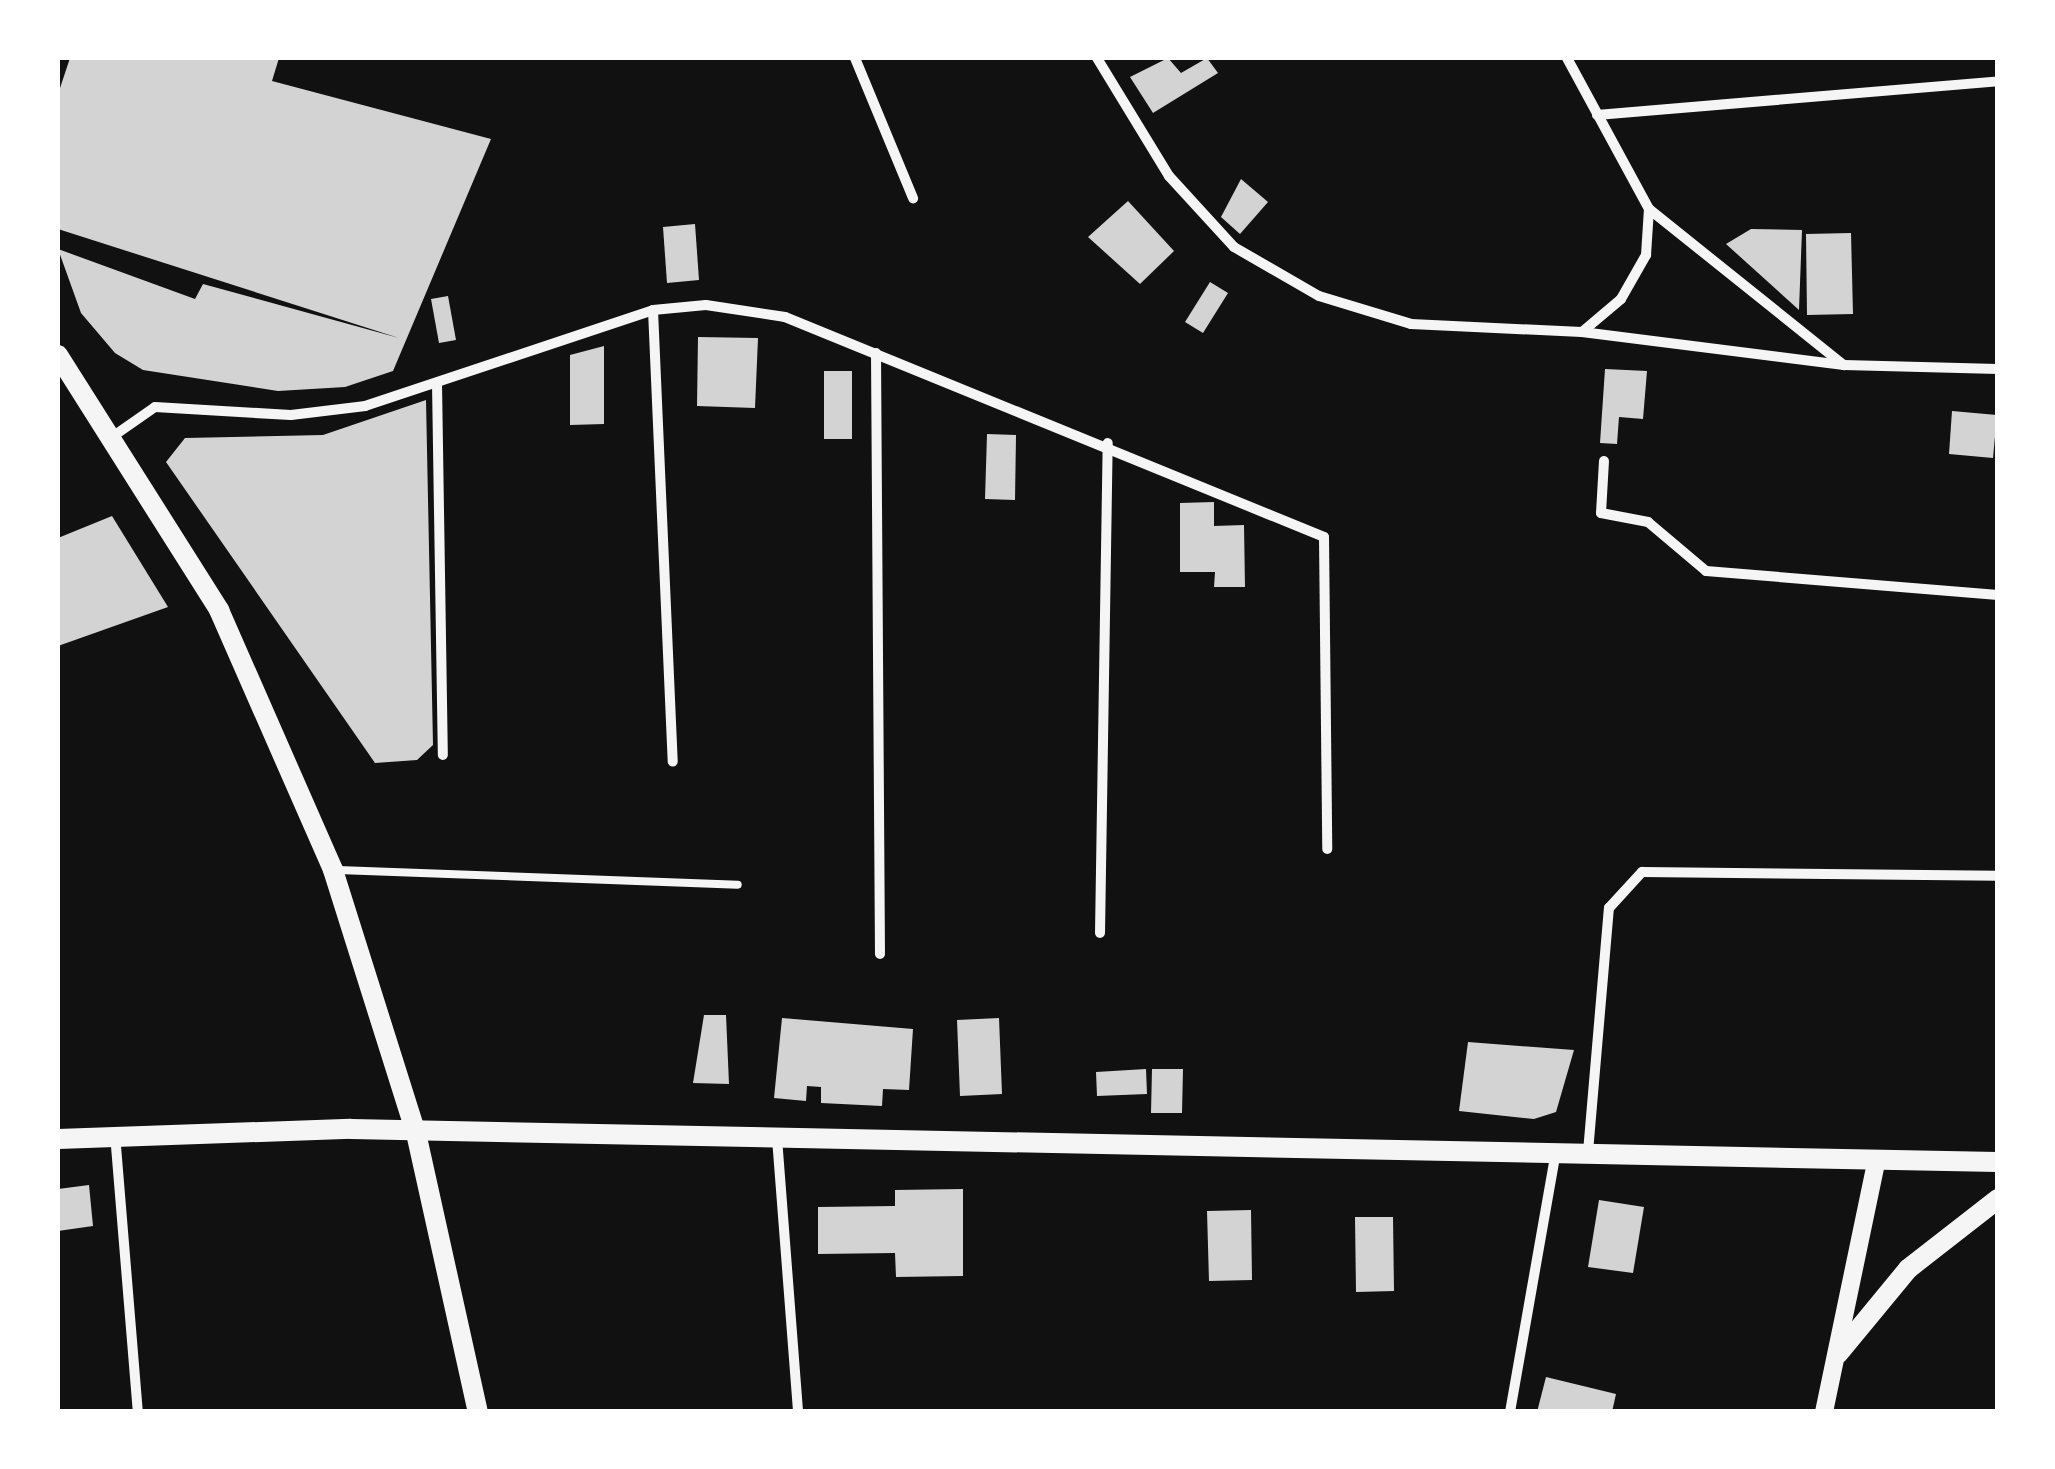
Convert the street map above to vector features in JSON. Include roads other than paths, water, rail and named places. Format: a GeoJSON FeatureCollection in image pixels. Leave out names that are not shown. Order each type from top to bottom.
{"type":"FeatureCollection","features":[{"type":"Feature","properties":{"kind":"main road"},"geometry":{"type":"LineString","coordinates":[[58,355],[112,437],[260,686],[334,870],[416,1133],[478,1412]]}},
{"type":"Feature","properties":{"kind":"main road"},"geometry":{"type":"LineString","coordinates":[[58,1139],[115,1134],[416,1133],[777,1137],[1998,1162]]}},
{"type":"Feature","properties":{"kind":"main road"},"geometry":{"type":"LineString","coordinates":[[1838,1354],[1918,1259],[1998,1199]]}},
{"type":"Feature","properties":{"kind":"street"},"geometry":{"type":"LineString","coordinates":[[855,58],[913,198]]}},
{"type":"Feature","properties":{"kind":"street"},"geometry":{"type":"LineString","coordinates":[[1097,58],[1169,176],[1234,246],[1319,296],[1411,324],[1582,332],[1844,364],[1998,369]]}},
{"type":"Feature","properties":{"kind":"street"},"geometry":{"type":"LineString","coordinates":[[1567,58],[1649,209],[1844,364]]}},
{"type":"Feature","properties":{"kind":"street"},"geometry":{"type":"LineString","coordinates":[[1597,115],[1998,82]]}},
{"type":"Feature","properties":{"kind":"street"},"geometry":{"type":"LineString","coordinates":[[1582,332],[1621,299],[1646,255],[1649,209]]}},
{"type":"Feature","properties":{"kind":"street"},"geometry":{"type":"LineString","coordinates":[[653,310],[673,762]]}},
{"type":"Feature","properties":{"kind":"street"},"geometry":{"type":"LineString","coordinates":[[112,437],[155,407],[323,414],[437,383],[653,310],[756,310],[876,352],[1315,529],[1327,548],[1328,849]]}},
{"type":"Feature","properties":{"kind":"street"},"geometry":{"type":"LineString","coordinates":[[876,352],[880,954]]}},
{"type":"Feature","properties":{"kind":"street"},"geometry":{"type":"LineString","coordinates":[[437,383],[443,755]]}},
{"type":"Feature","properties":{"kind":"street"},"geometry":{"type":"LineString","coordinates":[[1100,934],[1108,443]]}},
{"type":"Feature","properties":{"kind":"street"},"geometry":{"type":"LineString","coordinates":[[1604,461],[1601,513],[1648,522],[1706,570],[1998,595]]}},
{"type":"Feature","properties":{"kind":"street"},"geometry":{"type":"LineString","coordinates":[[1588,1152],[1609,908],[1642,872],[1998,876]]}},
{"type":"Feature","properties":{"kind":"street"},"geometry":{"type":"LineString","coordinates":[[115,1134],[138,1412]]}},
{"type":"Feature","properties":{"kind":"street"},"geometry":{"type":"LineString","coordinates":[[777,1137],[798,1412]]}},
{"type":"Feature","properties":{"kind":"street"},"geometry":{"type":"LineString","coordinates":[[1510,1412],[1556,1152]]}},
{"type":"Feature","properties":{"kind":"street"},"geometry":{"type":"LineString","coordinates":[[1824,1412],[1877,1160]]}},
{"type":"Feature","properties":{"kind":"lane"},"geometry":{"type":"LineString","coordinates":[[334,870],[738,885]]}}]}
